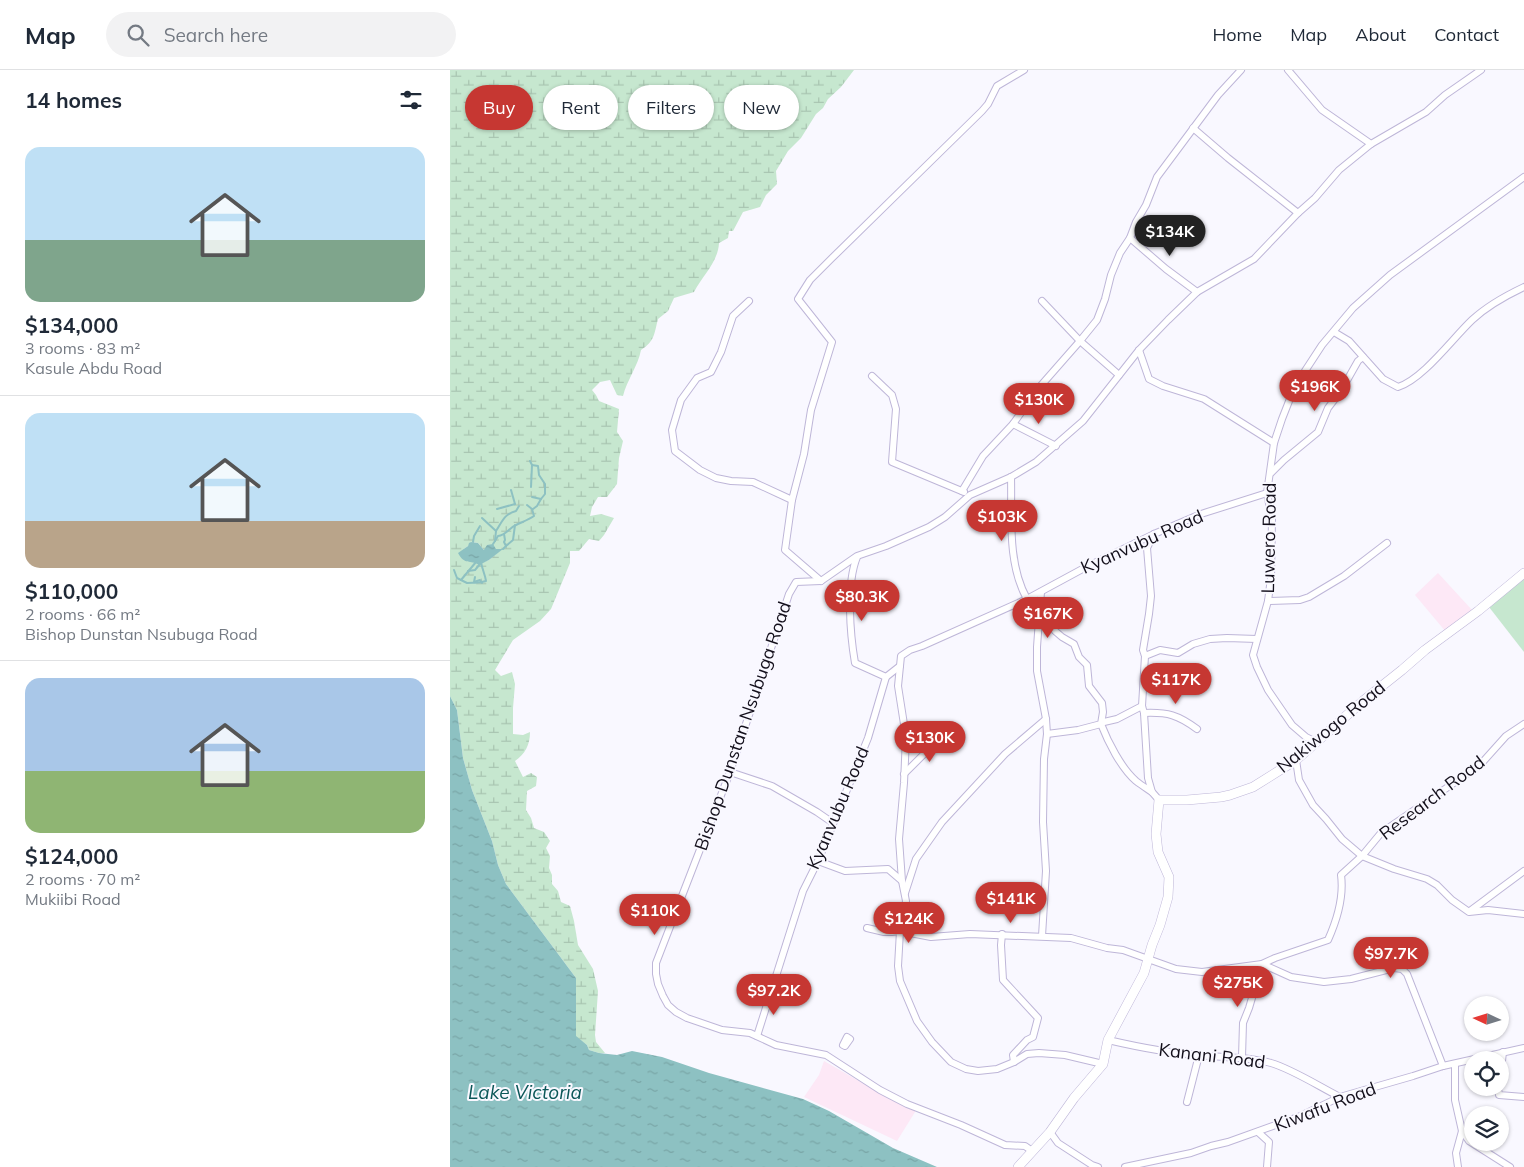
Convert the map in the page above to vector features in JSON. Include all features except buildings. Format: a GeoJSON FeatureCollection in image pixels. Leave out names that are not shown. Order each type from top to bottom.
{"type":"FeatureCollection","features":[{"type":"Feature","properties":{"kind":"street"},"geometry":{"type":"LineString","coordinates":[[1024,70],[997,86],[988,104],[982,111],[810,280],[798,299],[832,342],[811,410],[804,454],[792,500],[785,550],[821,581],[857,556],[886,546],[929,527],[945,517],[970,495],[1011,477],[1036,462],[1083,421],[1139,350],[1198,292],[1254,259],[1298,212],[1315,198],[1339,170],[1371,144],[1426,112],[1445,95],[1481,70]]}},
{"type":"Feature","properties":{"kind":"street"},"geometry":{"type":"LineString","coordinates":[[962,491],[984,456],[1013,424],[1037,390],[1097,320],[1113,269],[1146,205],[1157,177],[1192,128],[1241,70]]}},
{"type":"Feature","properties":{"kind":"street"},"geometry":{"type":"LineString","coordinates":[[1288,70],[1322,110],[1371,144]]}},
{"type":"Feature","properties":{"kind":"street"},"geometry":{"type":"LineString","coordinates":[[1192,128],[1298,212]]}},
{"type":"Feature","properties":{"kind":"street","name":"Luwero Road"},"geometry":{"type":"LineString","coordinates":[[1316,742],[1306,738],[1292,725],[1268,690],[1253,655],[1268,601],[1271,578],[1272,519],[1267,493],[1274,443],[1293,391],[1318,352],[1353,308],[1374,288],[1524,177]]}},
{"type":"Feature","properties":{"kind":"street"},"geometry":{"type":"LineString","coordinates":[[1130,238],[1166,269],[1198,292]]}},
{"type":"Feature","properties":{"kind":"street"},"geometry":{"type":"LineString","coordinates":[[1334,332],[1349,340],[1383,379],[1398,387],[1407,384],[1472,320],[1487,308],[1524,287]]}},
{"type":"Feature","properties":{"kind":"street"},"geometry":{"type":"LineString","coordinates":[[748,301],[734,316],[711,372],[697,378],[681,400],[672,430],[675,451],[700,470],[716,478],[752,482],[792,500]]}},
{"type":"Feature","properties":{"kind":"street"},"geometry":{"type":"LineString","coordinates":[[1042,301],[1080,341],[1119,375]]}},
{"type":"Feature","properties":{"kind":"street"},"geometry":{"type":"LineString","coordinates":[[1139,350],[1149,379],[1163,386],[1208,401],[1274,443]]}},
{"type":"Feature","properties":{"kind":"street"},"geometry":{"type":"LineString","coordinates":[[1270,474],[1318,432],[1328,408],[1363,356]]}},
{"type":"Feature","properties":{"kind":"street"},"geometry":{"type":"LineString","coordinates":[[872,376],[892,395],[896,408],[892,462],[970,495]]}},
{"type":"Feature","properties":{"kind":"street"},"geometry":{"type":"LineString","coordinates":[[1013,424],[1056,446]]}},
{"type":"Feature","properties":{"kind":"street"},"geometry":{"type":"LineString","coordinates":[[1011,477],[1012,536],[1016,568],[1020,584],[1027,599]]}},
{"type":"Feature","properties":{"kind":"street","name":"Kyanvubu Road"},"geometry":{"type":"LineString","coordinates":[[757,1036],[803,891],[818,861],[868,738],[886,677],[900,666],[901,656],[910,650],[1027,599],[1088,566],[1154,534],[1201,514],[1267,493]]}},
{"type":"Feature","properties":{"kind":"street"},"geometry":{"type":"LineString","coordinates":[[1152,792],[1148,778],[1142,706],[1145,656],[1143,650],[1150,614],[1151,596],[1147,548],[1154,534]]}},
{"type":"Feature","properties":{"kind":"street"},"geometry":{"type":"LineString","coordinates":[[1268,601],[1300,600],[1309,597],[1344,576],[1387,542]]}},
{"type":"Feature","properties":{"kind":"street"},"geometry":{"type":"LineString","coordinates":[[857,556],[851,586],[855,663],[886,677]]}},
{"type":"Feature","properties":{"kind":"street","name":"Nakiwogo Road"},"geometry":{"type":"LineString","coordinates":[[1159,800],[1187,800],[1230,795],[1253,787],[1296,760],[1425,650],[1472,616],[1524,573]]}},
{"type":"Feature","properties":{"kind":"street","name":"Bishop Dunstan Nsubuga Road"},"geometry":{"type":"LineString","coordinates":[[821,581],[796,582],[792,587],[730,772],[656,963],[658,984],[668,1005],[687,1018],[711,1027],[757,1036],[776,1045],[826,1055],[880,1090],[907,1104],[1005,1145],[1025,1146],[1032,1151]]}},
{"type":"Feature","properties":{"kind":"street"},"geometry":{"type":"LineString","coordinates":[[1041,592],[1037,671],[1047,734],[1044,760],[1043,822],[1046,871],[1042,936]]}},
{"type":"Feature","properties":{"kind":"street"},"geometry":{"type":"LineString","coordinates":[[1018,1167],[1050,1132],[1074,1098],[1103,1064],[1108,1040],[1144,973],[1168,897],[1169,877],[1158,852],[1156,834],[1159,800],[1130,775],[1108,743],[1101,724],[1102,703],[1089,686],[1087,665],[1079,657],[1074,644],[1055,631],[1047,614],[1039,605]]}},
{"type":"Feature","properties":{"kind":"street"},"geometry":{"type":"LineString","coordinates":[[1145,656],[1160,650],[1178,653],[1193,644],[1210,639],[1257,639]]}},
{"type":"Feature","properties":{"kind":"street"},"geometry":{"type":"LineString","coordinates":[[900,666],[898,686],[906,737],[899,839],[902,881],[906,901],[900,931],[898,957],[900,981],[917,1021],[932,1042],[951,1062],[966,1069],[978,1071],[997,1069],[1027,1054],[1038,1053],[1065,1055],[1103,1064]]}},
{"type":"Feature","properties":{"kind":"street"},"geometry":{"type":"LineString","coordinates":[[1047,734],[1078,730],[1101,724],[1117,719],[1142,706]]}},
{"type":"Feature","properties":{"kind":"street"},"geometry":{"type":"LineString","coordinates":[[1144,713],[1160,712],[1174,715],[1182,718],[1197,729]]}},
{"type":"Feature","properties":{"kind":"street"},"geometry":{"type":"LineString","coordinates":[[905,894],[916,859],[942,822],[1005,754],[1046,719]]}},
{"type":"Feature","properties":{"kind":"street","name":"Research Road"},"geometry":{"type":"LineString","coordinates":[[1262,964],[1328,940],[1334,926],[1338,908],[1341,875],[1362,856],[1381,833],[1480,765],[1506,736],[1524,724]]}},
{"type":"Feature","properties":{"kind":"street"},"geometry":{"type":"LineString","coordinates":[[904,774],[934,744],[948,740]]}},
{"type":"Feature","properties":{"kind":"street"},"geometry":{"type":"LineString","coordinates":[[1296,760],[1299,780],[1313,805],[1342,839],[1362,856],[1437,885],[1452,900],[1469,912],[1488,910],[1524,914]]}},
{"type":"Feature","properties":{"kind":"street"},"geometry":{"type":"LineString","coordinates":[[730,772],[772,786],[833,823]]}},
{"type":"Feature","properties":{"kind":"street"},"geometry":{"type":"LineString","coordinates":[[818,861],[846,871],[888,869],[902,881]]}},
{"type":"Feature","properties":{"kind":"street"},"geometry":{"type":"LineString","coordinates":[[1469,912],[1524,871]]}},
{"type":"Feature","properties":{"kind":"street"},"geometry":{"type":"LineString","coordinates":[[866,928],[892,932],[900,931],[931,937],[1002,934],[1071,938],[1107,948],[1123,950],[1176,969],[1190,972],[1262,964],[1276,972],[1291,977],[1324,982],[1351,979],[1394,968],[1402,969],[1407,974],[1443,1066]]}},
{"type":"Feature","properties":{"kind":"street"},"geometry":{"type":"LineString","coordinates":[[1002,934],[1003,980],[1038,1018],[1033,1037],[1027,1040],[1013,1055],[1014,1062]]}},
{"type":"Feature","properties":{"kind":"street"},"geometry":{"type":"LineString","coordinates":[[1242,1057],[1243,1023],[1250,1008],[1262,964]]}},
{"type":"Feature","properties":{"kind":"street","name":"Kanani Road"},"geometry":{"type":"LineString","coordinates":[[1108,1040],[1139,1047],[1199,1055],[1242,1057],[1274,1064],[1340,1097]]}},
{"type":"Feature","properties":{"kind":"street","name":"Kiwafu Road"},"geometry":{"type":"LineString","coordinates":[[1508,1051],[1524,1048]]}},
{"type":"Feature","properties":{"kind":"street"},"geometry":{"type":"LineString","coordinates":[[1187,1102],[1199,1055]]}},
{"type":"Feature","properties":{"kind":"street","name":"Kiwafu Road"},"geometry":{"type":"LineString","coordinates":[[1126,1167],[1191,1153],[1228,1142],[1298,1117],[1340,1097],[1443,1066],[1464,1062]]}},
{"type":"Feature","properties":{"kind":"street"},"geometry":{"type":"LineString","coordinates":[[1455,1064],[1455,1100],[1462,1131],[1469,1140],[1510,1167]]}},
{"type":"Feature","properties":{"kind":"street"},"geometry":{"type":"LineString","coordinates":[[1509,1096],[1524,1097]]}},
{"type":"Feature","properties":{"kind":"street"},"geometry":{"type":"LineString","coordinates":[[1458,1167],[1456,1153],[1462,1131]]}},
{"type":"Feature","properties":{"kind":"street"},"geometry":{"type":"LineString","coordinates":[[1050,1132],[1058,1144],[1098,1167]]}},
{"type":"Feature","properties":{"kind":"street"},"geometry":{"type":"LineString","coordinates":[[1258,1132],[1269,1142],[1267,1167]]}},
{"type":"Feature","properties":{"kind":"shaded area"},"geometry":{"type":"Polygon","coordinates":[[[1438,573],[1472,610],[1446,632],[1415,595],[1438,573]]]}},
{"type":"Feature","properties":{"kind":"shaded area"},"geometry":{"type":"Polygon","coordinates":[[[824,1061],[899,1104],[915,1108],[915,1112],[897,1141],[804,1097],[819,1075],[824,1061]]]}},
{"type":"Feature","properties":{"kind":"green space"},"geometry":{"type":"Polygon","coordinates":[[[450,70],[854,70],[816,114],[801,138],[788,151],[776,171],[777,184],[766,195],[760,207],[743,212],[733,231],[729,231],[728,238],[719,243],[713,262],[694,292],[674,298],[668,311],[658,319],[653,337],[641,350],[623,396],[617,395],[610,380],[600,382],[592,390],[599,401],[619,409],[617,432],[623,441],[619,458],[617,484],[607,497],[598,497],[592,507],[590,516],[601,514],[614,518],[599,541],[589,539],[579,551],[570,551],[570,563],[551,609],[540,621],[513,640],[495,670],[501,676],[512,672],[515,684],[513,734],[523,735],[530,732],[526,749],[515,761],[523,777],[531,773],[537,777],[536,786],[527,791],[526,810],[534,828],[544,832],[550,841],[546,848],[550,856],[549,868],[552,875],[552,884],[558,891],[561,902],[570,906],[578,945],[593,969],[598,991],[596,1042],[605,1053],[589,1050],[587,1045],[576,1037],[576,978],[506,884],[472,790],[463,758],[457,710],[450,696],[450,70]],[[471,542],[464,549],[484,562],[502,549],[484,550],[478,543],[471,542]]]}},
{"type":"Feature","properties":{"kind":"green space"},"geometry":{"type":"Polygon","coordinates":[[[1524,576],[1524,652],[1489,607],[1524,576]]]}},
{"type":"Feature","properties":{"kind":"water"},"geometry":{"type":"Polygon","coordinates":[[[471,542],[478,543],[484,550],[487,545],[493,544],[496,549],[503,549],[479,565],[463,560],[458,553],[471,542]]]}},
{"type":"Feature","properties":{"kind":"water","name":"Lake Victoria"},"geometry":{"type":"Polygon","coordinates":[[[450,696],[457,710],[463,758],[472,790],[492,841],[498,865],[506,884],[576,978],[576,1036],[587,1045],[589,1050],[617,1055],[632,1051],[662,1057],[709,1073],[803,1099],[829,1111],[893,1148],[937,1167],[450,1167],[450,696]]]}},
{"type":"Feature","properties":{"kind":"waterway"},"geometry":{"type":"LineString","coordinates":[[530,461],[532,465],[531,487]]}},
{"type":"Feature","properties":{"kind":"waterway"},"geometry":{"type":"LineString","coordinates":[[532,465],[538,466],[539,475],[545,484],[545,494],[541,499],[532,497]]}},
{"type":"Feature","properties":{"kind":"waterway"},"geometry":{"type":"LineString","coordinates":[[511,490],[515,504]]}},
{"type":"Feature","properties":{"kind":"waterway"},"geometry":{"type":"LineString","coordinates":[[533,509],[541,499]]}},
{"type":"Feature","properties":{"kind":"waterway"},"geometry":{"type":"LineString","coordinates":[[497,509],[515,504]]}},
{"type":"Feature","properties":{"kind":"waterway"},"geometry":{"type":"LineString","coordinates":[[495,541],[498,536],[534,516],[532,509],[527,505]]}},
{"type":"Feature","properties":{"kind":"waterway"},"geometry":{"type":"LineString","coordinates":[[496,531],[506,516],[516,511],[519,506]]}},
{"type":"Feature","properties":{"kind":"waterway"},"geometry":{"type":"LineString","coordinates":[[482,518],[496,531],[493,544]]}},
{"type":"Feature","properties":{"kind":"waterway"},"geometry":{"type":"LineString","coordinates":[[506,546],[513,540],[515,525]]}},
{"type":"Feature","properties":{"kind":"waterway"},"geometry":{"type":"LineString","coordinates":[[473,542],[480,526]]}},
{"type":"Feature","properties":{"kind":"waterway"},"geometry":{"type":"LineString","coordinates":[[503,549],[506,546],[504,534]]}},
{"type":"Feature","properties":{"kind":"waterway"},"geometry":{"type":"LineString","coordinates":[[454,570],[457,578],[461,580],[476,562]]}},
{"type":"Feature","properties":{"kind":"waterway"},"geometry":{"type":"LineString","coordinates":[[461,580],[467,583],[486,581],[481,562]]}},
{"type":"Feature","properties":{"kind":"waterway"},"geometry":{"type":"LineString","coordinates":[[468,571],[475,570],[480,564]]}},
{"type":"Feature","properties":{"kind":"waterway"},"geometry":{"type":"LineString","coordinates":[[475,577],[474,582],[480,580],[482,583]]}}]}
